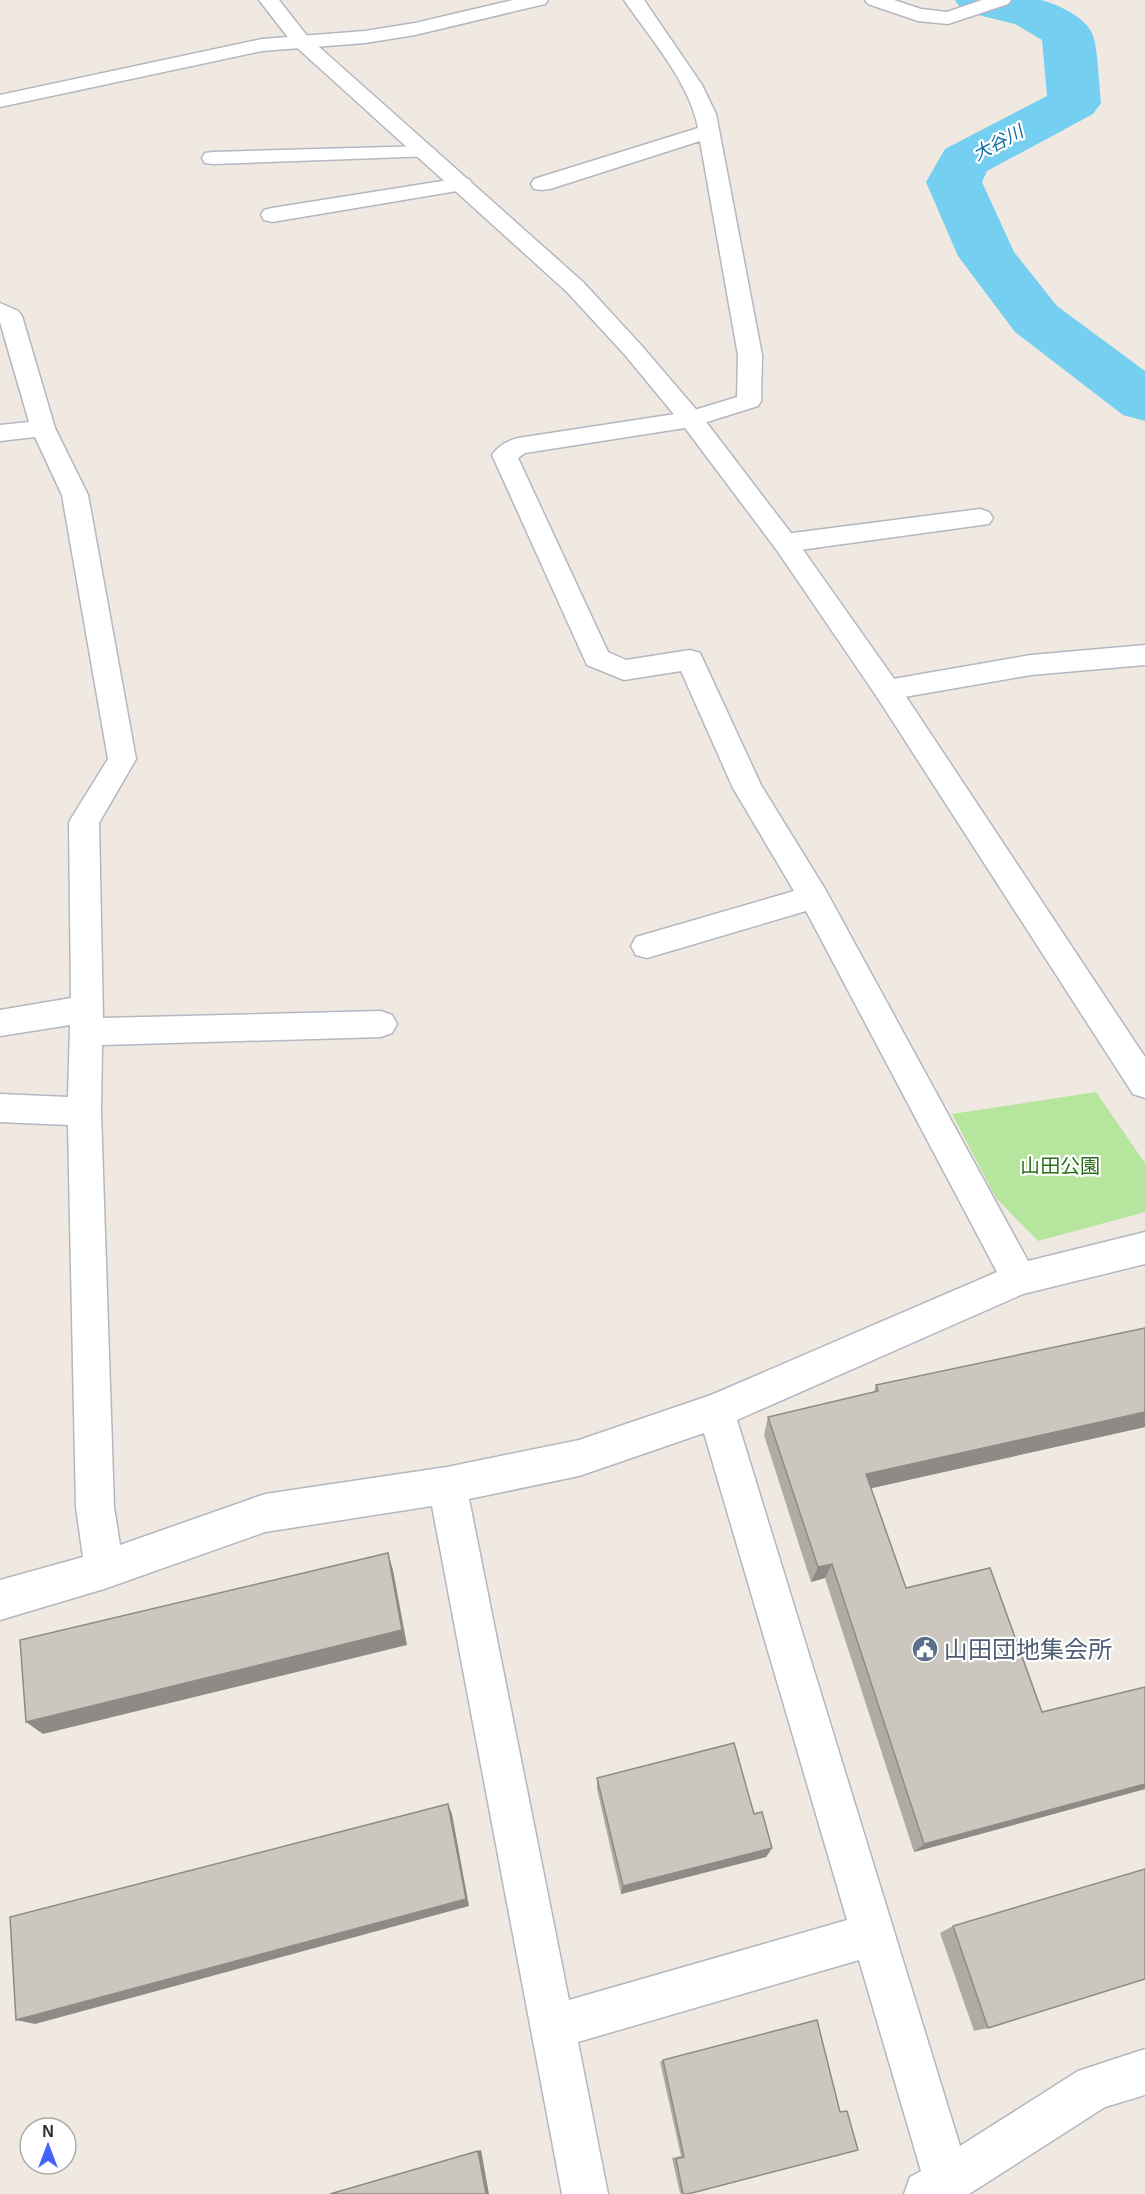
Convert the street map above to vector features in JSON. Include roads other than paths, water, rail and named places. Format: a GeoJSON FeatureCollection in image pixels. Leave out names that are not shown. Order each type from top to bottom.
{"type":"FeatureCollection","features":[{"type":"Feature","properties":{"kind":"street"},"geometry":{"type":"LineString","coordinates":[[269,0],[301,41],[575,287],[633,350],[691,419],[785,543],[887,690],[1145,1084]]}},
{"type":"Feature","properties":{"kind":"street"},"geometry":{"type":"LineString","coordinates":[[0,101],[262,45],[365,37],[415,29],[538,0]]}},
{"type":"Feature","properties":{"kind":"street"},"geometry":{"type":"LineString","coordinates":[[634,0],[692,86],[706,114],[750,355],[750,401],[691,419],[519,446],[504,454],[597,658],[624,670],[690,660],[748,788],[814,897],[1019,1279]]}},
{"type":"Feature","properties":{"kind":"street"},"geometry":{"type":"LineString","coordinates":[[875,0],[918,15],[948,18],[1001,0]]}},
{"type":"Feature","properties":{"kind":"street"},"geometry":{"type":"LineString","coordinates":[[542,184],[708,132]]}},
{"type":"Feature","properties":{"kind":"street"},"geometry":{"type":"LineString","coordinates":[[213,158],[426,152]]}},
{"type":"Feature","properties":{"kind":"street"},"geometry":{"type":"LineString","coordinates":[[272,215],[461,184]]}},
{"type":"Feature","properties":{"kind":"street"},"geometry":{"type":"LineString","coordinates":[[0,310],[10,316],[43,428],[75,495],[122,759],[84,822],[87,1021],[84,1112],[95,1508],[104,1570]]}},
{"type":"Feature","properties":{"kind":"street"},"geometry":{"type":"LineString","coordinates":[[0,433],[43,428]]}},
{"type":"Feature","properties":{"kind":"street"},"geometry":{"type":"LineString","coordinates":[[785,543],[980,518]]}},
{"type":"Feature","properties":{"kind":"street"},"geometry":{"type":"LineString","coordinates":[[887,690],[1031,665],[1145,655]]}},
{"type":"Feature","properties":{"kind":"street"},"geometry":{"type":"LineString","coordinates":[[647,946],[814,897]]}},
{"type":"Feature","properties":{"kind":"street"},"geometry":{"type":"LineString","coordinates":[[0,1023],[87,1021],[381,1024]]}},
{"type":"Feature","properties":{"kind":"street"},"geometry":{"type":"LineString","coordinates":[[0,1108],[84,1112]]}},
{"type":"Feature","properties":{"kind":"street"},"geometry":{"type":"LineString","coordinates":[[0,1600],[104,1570],[265,1513],[447,1485],[579,1458],[716,1411],[1019,1279],[1145,1248]]}},
{"type":"Feature","properties":{"kind":"street"},"geometry":{"type":"LineString","coordinates":[[716,1411],[874,1934],[937,2187],[1094,2087],[1145,2072]]}},
{"type":"Feature","properties":{"kind":"street"},"geometry":{"type":"LineString","coordinates":[[447,1485],[585,2194]]}},
{"type":"Feature","properties":{"kind":"street"},"geometry":{"type":"LineString","coordinates":[[553,2027],[874,1934]]}},
{"type":"Feature","properties":{"kind":"waterway","name":"大谷川"},"geometry":{"type":"LineString","coordinates":[[980,0],[1033,13],[1067,34],[1074,103],[964,161],[954,182],[987,256],[1036,319],[1145,401]]}},
{"type":"Feature","properties":{"kind":"place","name":"山田団地集会所"},"geometry":{"type":"Point","coordinates":[925,1649]}},
{"type":"Feature","properties":{"kind":"park label","name":"山田公園"},"geometry":{"type":"Point","coordinates":[1060,1166]}}]}
